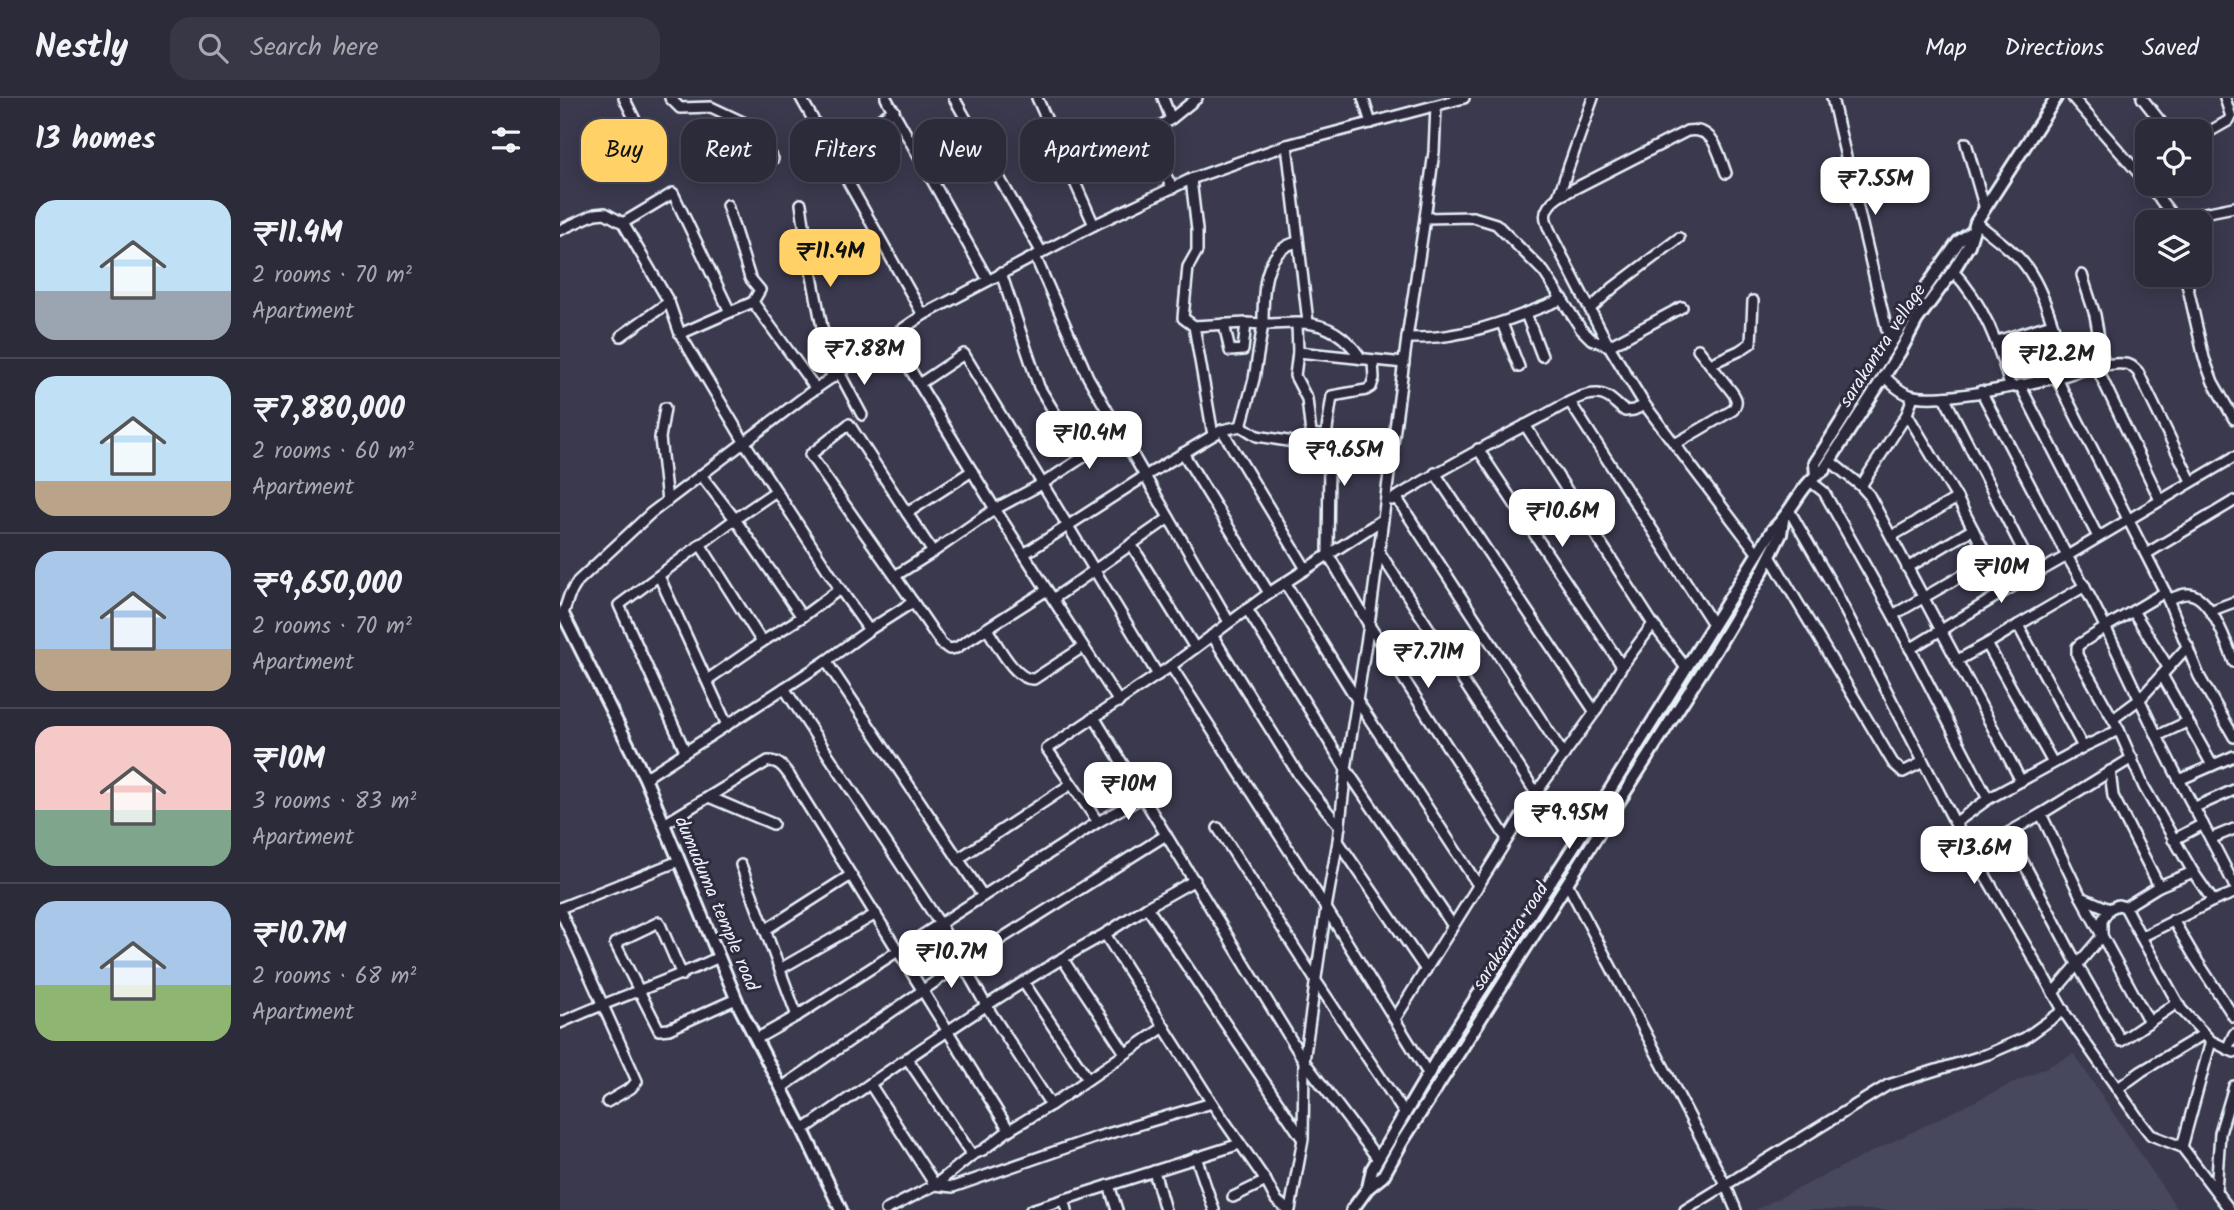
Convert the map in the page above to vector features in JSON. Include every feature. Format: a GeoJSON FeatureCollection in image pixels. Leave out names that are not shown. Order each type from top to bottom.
{"type":"FeatureCollection","features":[{"type":"Feature","properties":{"kind":"street"},"geometry":{"type":"LineString","coordinates":[[635,119],[626,101],[637,98]]}},
{"type":"Feature","properties":{"kind":"street"},"geometry":{"type":"LineString","coordinates":[[670,98],[680,108],[711,107],[737,119]]}},
{"type":"Feature","properties":{"kind":"street"},"geometry":{"type":"LineString","coordinates":[[801,98],[813,119]]}},
{"type":"Feature","properties":{"kind":"street"},"geometry":{"type":"LineString","coordinates":[[886,98],[988,279]]}},
{"type":"Feature","properties":{"kind":"street"},"geometry":{"type":"LineString","coordinates":[[954,98],[1039,254],[1088,377],[1230,622]]}},
{"type":"Feature","properties":{"kind":"street"},"geometry":{"type":"LineString","coordinates":[[1037,98],[1094,225]]}},
{"type":"Feature","properties":{"kind":"street"},"geometry":{"type":"LineString","coordinates":[[1163,98],[1171,119],[1197,98]]}},
{"type":"Feature","properties":{"kind":"street"},"geometry":{"type":"LineString","coordinates":[[1363,98],[1371,123]]}},
{"type":"Feature","properties":{"kind":"street"},"geometry":{"type":"LineString","coordinates":[[561,612],[578,581],[651,513],[890,337],[988,279],[1191,179],[1287,145],[1440,102],[1464,98]]}},
{"type":"Feature","properties":{"kind":"street"},"geometry":{"type":"LineString","coordinates":[[1558,197],[1593,98]]}},
{"type":"Feature","properties":{"kind":"street"},"geometry":{"type":"LineString","coordinates":[[1832,98],[1890,343]]}},
{"type":"Feature","properties":{"kind":"street","name":"sarakantra vellage"},"geometry":{"type":"LineString","coordinates":[[1822,450],[1924,290],[1959,241],[1974,227],[2042,124],[2056,98]]}},
{"type":"Feature","properties":{"kind":"street"},"geometry":{"type":"LineString","coordinates":[[2073,98],[2135,168]]}},
{"type":"Feature","properties":{"kind":"street"},"geometry":{"type":"LineString","coordinates":[[2142,98],[2159,119]]}},
{"type":"Feature","properties":{"kind":"street"},"geometry":{"type":"LineString","coordinates":[[2212,130],[2231,117],[2225,98]]}},
{"type":"Feature","properties":{"kind":"street"},"geometry":{"type":"LineString","coordinates":[[1286,1209],[1303,1139],[1304,1061],[1369,625],[1440,102]]}},
{"type":"Feature","properties":{"kind":"street"},"geometry":{"type":"LineString","coordinates":[[880,119],[894,110]]}},
{"type":"Feature","properties":{"kind":"street"},"geometry":{"type":"LineString","coordinates":[[1726,173],[1708,134],[1696,130],[1676,135],[1558,197],[1544,212],[1547,224],[1609,346],[1645,405],[1764,555],[1894,763],[1903,772],[1923,762]]}},
{"type":"Feature","properties":{"kind":"street"},"geometry":{"type":"LineString","coordinates":[[1966,143],[1985,209]]}},
{"type":"Feature","properties":{"kind":"street"},"geometry":{"type":"LineString","coordinates":[[1024,554],[1217,432],[1241,426],[1257,436],[1306,444],[1311,434],[1307,399],[1295,376],[1303,323],[1298,242],[1287,145]]}},
{"type":"Feature","properties":{"kind":"street"},"geometry":{"type":"LineString","coordinates":[[1191,179],[1197,251],[1188,267],[1183,318],[1194,326],[1246,323],[1321,324],[1353,346],[1361,359]]}},
{"type":"Feature","properties":{"kind":"street"},"geometry":{"type":"LineString","coordinates":[[848,182],[923,316]]}},
{"type":"Feature","properties":{"kind":"street"},"geometry":{"type":"LineString","coordinates":[[1169,182],[1173,188]]}},
{"type":"Feature","properties":{"kind":"street"},"geometry":{"type":"LineString","coordinates":[[623,223],[673,193],[730,312]]}},
{"type":"Feature","properties":{"kind":"street"},"geometry":{"type":"LineString","coordinates":[[801,204],[810,266],[836,375],[862,415]]}},
{"type":"Feature","properties":{"kind":"street"},"geometry":{"type":"LineString","coordinates":[[680,334],[753,302],[760,290],[750,278],[727,205]]}},
{"type":"Feature","properties":{"kind":"street"},"geometry":{"type":"LineString","coordinates":[[2212,212],[2234,207]]}},
{"type":"Feature","properties":{"kind":"street"},"geometry":{"type":"LineString","coordinates":[[560,230],[595,214],[605,213],[623,223],[669,302],[680,334],[745,443],[869,630]]}},
{"type":"Feature","properties":{"kind":"street"},"geometry":{"type":"LineString","coordinates":[[1425,218],[1473,217],[1496,224],[1544,272],[1591,339],[1609,346],[1682,307]]}},
{"type":"Feature","properties":{"kind":"street"},"geometry":{"type":"LineString","coordinates":[[1974,227],[2019,258],[2028,270],[2052,324],[2061,376],[2167,596],[2199,676],[2234,737]]}},
{"type":"Feature","properties":{"kind":"street","name":"sarakantra vellage"},"geometry":{"type":"LineString","coordinates":[[1813,478],[1824,470],[1917,320],[1954,271],[1969,246],[1974,227]]}},
{"type":"Feature","properties":{"kind":"street"},"geometry":{"type":"LineString","coordinates":[[1590,309],[1634,271],[1679,238]]}},
{"type":"Feature","properties":{"kind":"street"},"geometry":{"type":"LineString","coordinates":[[1241,426],[1254,379],[1263,324],[1265,281],[1283,246],[1298,242]]}},
{"type":"Feature","properties":{"kind":"street"},"geometry":{"type":"LineString","coordinates":[[1954,271],[1980,307],[2015,386],[2098,537]]}},
{"type":"Feature","properties":{"kind":"street"},"geometry":{"type":"LineString","coordinates":[[1001,273],[1039,387],[1082,458]]}},
{"type":"Feature","properties":{"kind":"street"},"geometry":{"type":"LineString","coordinates":[[2082,275],[2095,315],[2100,366],[2160,500]]}},
{"type":"Feature","properties":{"kind":"street"},"geometry":{"type":"LineString","coordinates":[[2188,287],[2204,358],[2213,382],[2234,419]]}},
{"type":"Feature","properties":{"kind":"street"},"geometry":{"type":"LineString","coordinates":[[1407,338],[1447,336],[1502,323],[1563,299]]}},
{"type":"Feature","properties":{"kind":"street"},"geometry":{"type":"LineString","coordinates":[[1710,364],[1751,343],[1753,301]]}},
{"type":"Feature","properties":{"kind":"street"},"geometry":{"type":"LineString","coordinates":[[621,337],[669,302]]}},
{"type":"Feature","properties":{"kind":"street"},"geometry":{"type":"LineString","coordinates":[[753,302],[816,389]]}},
{"type":"Feature","properties":{"kind":"street"},"geometry":{"type":"LineString","coordinates":[[1525,314],[1542,356]]}},
{"type":"Feature","properties":{"kind":"street"},"geometry":{"type":"LineString","coordinates":[[1224,324],[1230,351],[1243,350],[1246,323]]}},
{"type":"Feature","properties":{"kind":"street"},"geometry":{"type":"LineString","coordinates":[[1502,323],[1519,367]]}},
{"type":"Feature","properties":{"kind":"street"},"geometry":{"type":"LineString","coordinates":[[1997,341],[2052,324]]}},
{"type":"Feature","properties":{"kind":"street"},"geometry":{"type":"LineString","coordinates":[[1194,326],[1217,432],[1306,569]]}},
{"type":"Feature","properties":{"kind":"street"},"geometry":{"type":"LineString","coordinates":[[890,337],[995,509],[1119,702]]}},
{"type":"Feature","properties":{"kind":"street"},"geometry":{"type":"LineString","coordinates":[[1675,444],[1733,410],[1737,405],[1737,399],[1698,349]]}},
{"type":"Feature","properties":{"kind":"street"},"geometry":{"type":"LineString","coordinates":[[1298,352],[1373,362],[1404,363]]}},
{"type":"Feature","properties":{"kind":"street"},"geometry":{"type":"LineString","coordinates":[[919,384],[964,354],[1158,675]]}},
{"type":"Feature","properties":{"kind":"street"},"geometry":{"type":"LineString","coordinates":[[1326,436],[1332,396],[1371,387],[1374,378],[1373,362]]}},
{"type":"Feature","properties":{"kind":"street"},"geometry":{"type":"LineString","coordinates":[[1884,376],[1900,391],[1913,396],[1944,397],[2015,386],[2100,366],[2132,366],[2138,372],[2191,481]]}},
{"type":"Feature","properties":{"kind":"street"},"geometry":{"type":"LineString","coordinates":[[1981,391],[2106,627],[2157,736],[2234,885]]}},
{"type":"Feature","properties":{"kind":"street"},"geometry":{"type":"LineString","coordinates":[[1384,504],[1478,449],[1570,402],[1598,394],[1609,397],[1625,411],[1645,405]]}},
{"type":"Feature","properties":{"kind":"street"},"geometry":{"type":"LineString","coordinates":[[1861,486],[1907,414],[1913,396]]}},
{"type":"Feature","properties":{"kind":"street"},"geometry":{"type":"LineString","coordinates":[[1944,397],[2035,573]]}},
{"type":"Feature","properties":{"kind":"street"},"geometry":{"type":"LineString","coordinates":[[1570,402],[1713,624]]}},
{"type":"Feature","properties":{"kind":"street"},"geometry":{"type":"LineString","coordinates":[[665,408],[660,438],[667,501]]}},
{"type":"Feature","properties":{"kind":"street"},"geometry":{"type":"LineString","coordinates":[[1907,414],[1957,498],[2005,590]]}},
{"type":"Feature","properties":{"kind":"street"},"geometry":{"type":"LineString","coordinates":[[933,552],[849,424],[810,455],[945,648],[956,648],[1047,590]]}},
{"type":"Feature","properties":{"kind":"street"},"geometry":{"type":"LineString","coordinates":[[1525,425],[1653,624],[1686,668]]}},
{"type":"Feature","properties":{"kind":"street"},"geometry":{"type":"LineString","coordinates":[[895,576],[995,509],[1042,484],[1120,433]]}},
{"type":"Feature","properties":{"kind":"street"},"geometry":{"type":"LineString","coordinates":[[1311,434],[1326,436],[1364,449]]}},
{"type":"Feature","properties":{"kind":"street"},"geometry":{"type":"LineString","coordinates":[[1478,449],[1622,666]]}},
{"type":"Feature","properties":{"kind":"street"},"geometry":{"type":"LineString","coordinates":[[1391,451],[1349,450],[1329,461],[1328,554],[1369,625],[1507,839]]}},
{"type":"Feature","properties":{"kind":"street","name":"sarakantra road"},"geometry":{"type":"LineString","coordinates":[[1368,1188],[1372,1169],[1405,1114],[1713,624],[1781,534],[1783,520],[1813,478],[1815,463],[1822,450]]}},
{"type":"Feature","properties":{"kind":"street"},"geometry":{"type":"LineString","coordinates":[[1183,453],[1269,593]]}},
{"type":"Feature","properties":{"kind":"street"},"geometry":{"type":"LineString","coordinates":[[1910,649],[2005,590],[2234,457]]}},
{"type":"Feature","properties":{"kind":"street"},"geometry":{"type":"LineString","coordinates":[[1830,461],[1861,486],[1892,536],[1922,598],[1958,660],[2021,781]]}},
{"type":"Feature","properties":{"kind":"street"},"geometry":{"type":"LineString","coordinates":[[907,513],[972,471]]}},
{"type":"Feature","properties":{"kind":"street"},"geometry":{"type":"LineString","coordinates":[[1435,473],[1595,712]]}},
{"type":"Feature","properties":{"kind":"street"},"geometry":{"type":"LineString","coordinates":[[701,475],[735,519],[802,617]]}},
{"type":"Feature","properties":{"kind":"street"},"geometry":{"type":"LineString","coordinates":[[1813,478],[1825,492],[1988,799]]}},
{"type":"Feature","properties":{"kind":"street"},"geometry":{"type":"LineString","coordinates":[[685,751],[620,605],[776,491]]}},
{"type":"Feature","properties":{"kind":"street"},"geometry":{"type":"LineString","coordinates":[[1396,497],[1564,755]]}},
{"type":"Feature","properties":{"kind":"street"},"geometry":{"type":"LineString","coordinates":[[1892,536],[1957,498]]}},
{"type":"Feature","properties":{"kind":"street"},"geometry":{"type":"LineString","coordinates":[[2146,554],[2234,501]]}},
{"type":"Feature","properties":{"kind":"street"},"geometry":{"type":"LineString","coordinates":[[1790,510],[1831,583],[1955,824],[2053,993],[2151,1135],[2182,1147],[2230,1210]]}},
{"type":"Feature","properties":{"kind":"street"},"geometry":{"type":"LineString","coordinates":[[1053,599],[1169,518]]}},
{"type":"Feature","properties":{"kind":"street"},"geometry":{"type":"LineString","coordinates":[[1098,822],[1047,749],[1171,666],[1269,593],[1382,520]]}},
{"type":"Feature","properties":{"kind":"street"},"geometry":{"type":"LineString","coordinates":[[1907,568],[1973,529]]}},
{"type":"Feature","properties":{"kind":"street"},"geometry":{"type":"LineString","coordinates":[[701,544],[762,642]]}},
{"type":"Feature","properties":{"kind":"street"},"geometry":{"type":"LineString","coordinates":[[1131,544],[1195,648]]}},
{"type":"Feature","properties":{"kind":"street"},"geometry":{"type":"LineString","coordinates":[[1378,550],[1536,793]]}},
{"type":"Feature","properties":{"kind":"street","name":"sarakantra road"},"geometry":{"type":"LineString","coordinates":[[1352,1210],[1368,1188],[1382,1176],[1717,648],[1764,555]]}},
{"type":"Feature","properties":{"kind":"street"},"geometry":{"type":"LineString","coordinates":[[1892,615],[1989,560]]}},
{"type":"Feature","properties":{"kind":"street"},"geometry":{"type":"LineString","coordinates":[[659,576],[727,724]]}},
{"type":"Feature","properties":{"kind":"street"},"geometry":{"type":"LineString","coordinates":[[1285,583],[1357,700],[1478,885]]}},
{"type":"Feature","properties":{"kind":"street"},"geometry":{"type":"LineString","coordinates":[[1958,660],[2085,586]]}},
{"type":"Feature","properties":{"kind":"street"},"geometry":{"type":"LineString","coordinates":[[707,680],[840,589]]}},
{"type":"Feature","properties":{"kind":"street"},"geometry":{"type":"LineString","coordinates":[[2213,901],[2144,787],[2119,730],[2076,651],[2080,644],[2133,611],[2167,596],[2188,593],[2196,596],[2210,611],[2234,662]]}},
{"type":"Feature","properties":{"kind":"street"},"geometry":{"type":"LineString","coordinates":[[645,778],[914,602]]}},
{"type":"Feature","properties":{"kind":"street"},"geometry":{"type":"LineString","coordinates":[[2210,611],[2234,602]]}},
{"type":"Feature","properties":{"kind":"street"},"geometry":{"type":"LineString","coordinates":[[1247,609],[1346,769],[1453,926]]}},
{"type":"Feature","properties":{"kind":"street"},"geometry":{"type":"LineString","coordinates":[[2133,611],[2165,671],[2187,722],[2212,765]]}},
{"type":"Feature","properties":{"kind":"street","name":"dumuduma temple road"},"geometry":{"type":"LineString","coordinates":[[561,612],[645,778],[736,999],[841,1210]]}},
{"type":"Feature","properties":{"kind":"street"},"geometry":{"type":"LineString","coordinates":[[1395,1019],[1536,793],[1595,712],[1622,666],[1653,624]]}},
{"type":"Feature","properties":{"kind":"street"},"geometry":{"type":"LineString","coordinates":[[2018,625],[2083,747]]}},
{"type":"Feature","properties":{"kind":"street"},"geometry":{"type":"LineString","coordinates":[[987,629],[1021,677],[1028,680],[1034,679],[1083,647]]}},
{"type":"Feature","properties":{"kind":"street"},"geometry":{"type":"LineString","coordinates":[[1212,635],[1300,777],[1340,827]]}},
{"type":"Feature","properties":{"kind":"street"},"geometry":{"type":"LineString","coordinates":[[1987,644],[2053,763]]}},
{"type":"Feature","properties":{"kind":"street"},"geometry":{"type":"LineString","coordinates":[[2113,719],[2140,699],[2188,646]]}},
{"type":"Feature","properties":{"kind":"street"},"geometry":{"type":"LineString","coordinates":[[826,661],[983,896]]}},
{"type":"Feature","properties":{"kind":"street"},"geometry":{"type":"LineString","coordinates":[[1171,666],[1429,1075]]}},
{"type":"Feature","properties":{"kind":"street"},"geometry":{"type":"LineString","coordinates":[[784,688],[940,924],[987,1007],[1051,1105]]}},
{"type":"Feature","properties":{"kind":"street"},"geometry":{"type":"LineString","coordinates":[[1094,717],[1304,1061],[1378,1159]]}},
{"type":"Feature","properties":{"kind":"street"},"geometry":{"type":"LineString","coordinates":[[2157,736],[2187,722]]}},
{"type":"Feature","properties":{"kind":"street"},"geometry":{"type":"LineString","coordinates":[[1955,824],[1988,799],[2119,730]]}},
{"type":"Feature","properties":{"kind":"street"},"geometry":{"type":"LineString","coordinates":[[2179,780],[2234,756]]}},
{"type":"Feature","properties":{"kind":"street"},"geometry":{"type":"LineString","coordinates":[[1973,854],[2132,758]]}},
{"type":"Feature","properties":{"kind":"street"},"geometry":{"type":"LineString","coordinates":[[664,824],[768,761],[776,761],[789,775],[1009,1130]]}},
{"type":"Feature","properties":{"kind":"street"},"geometry":{"type":"LineString","coordinates":[[2110,771],[2113,796],[2159,886]]}},
{"type":"Feature","properties":{"kind":"street"},"geometry":{"type":"LineString","coordinates":[[958,859],[1071,784]]}},
{"type":"Feature","properties":{"kind":"street"},"geometry":{"type":"LineString","coordinates":[[2193,808],[2234,789]]}},
{"type":"Feature","properties":{"kind":"street"},"geometry":{"type":"LineString","coordinates":[[709,797],[773,824]]}},
{"type":"Feature","properties":{"kind":"street"},"geometry":{"type":"LineString","coordinates":[[756,1039],[797,1016],[1098,822],[1143,797]]}},
{"type":"Feature","properties":{"kind":"street"},"geometry":{"type":"LineString","coordinates":[[2040,814],[2081,897],[2149,1022]]}},
{"type":"Feature","properties":{"kind":"street"},"geometry":{"type":"LineString","coordinates":[[2174,840],[2203,824]]}},
{"type":"Feature","properties":{"kind":"street"},"geometry":{"type":"LineString","coordinates":[[1218,828],[1405,1114]]}},
{"type":"Feature","properties":{"kind":"street"},"geometry":{"type":"LineString","coordinates":[[2211,838],[2234,829]]}},
{"type":"Feature","properties":{"kind":"street"},"geometry":{"type":"LineString","coordinates":[[2008,833],[2121,1041],[2177,1003]]}},
{"type":"Feature","properties":{"kind":"street"},"geometry":{"type":"LineString","coordinates":[[781,1088],[961,964],[1166,835]]}},
{"type":"Feature","properties":{"kind":"street"},"geometry":{"type":"LineString","coordinates":[[1338,841],[1426,970]]}},
{"type":"Feature","properties":{"kind":"street"},"geometry":{"type":"LineString","coordinates":[[607,1102],[631,1088],[637,1081],[560,909],[679,861]]}},
{"type":"Feature","properties":{"kind":"street"},"geometry":{"type":"LineString","coordinates":[[741,865],[797,1016]]}},
{"type":"Feature","properties":{"kind":"street"},"geometry":{"type":"LineString","coordinates":[[2125,907],[2159,886],[2193,872]]}},
{"type":"Feature","properties":{"kind":"street"},"geometry":{"type":"LineString","coordinates":[[765,930],[851,875]]}},
{"type":"Feature","properties":{"kind":"street"},"geometry":{"type":"LineString","coordinates":[[803,1130],[1062,958],[1195,880]]}},
{"type":"Feature","properties":{"kind":"street"},"geometry":{"type":"LineString","coordinates":[[1567,883],[1726,1186],[1736,1210]]}},
{"type":"Feature","properties":{"kind":"street"},"geometry":{"type":"LineString","coordinates":[[2141,937],[2173,919],[2234,893]]}},
{"type":"Feature","properties":{"kind":"street"},"geometry":{"type":"LineString","coordinates":[[2081,897],[2109,909]]}},
{"type":"Feature","properties":{"kind":"street"},"geometry":{"type":"LineString","coordinates":[[2053,993],[2102,936],[2102,921],[2109,909],[2118,905],[2125,907],[2177,1003],[2207,1037],[2231,1050],[2234,1034]]}},
{"type":"Feature","properties":{"kind":"street"},"geometry":{"type":"LineString","coordinates":[[1147,907],[1303,1139]]}},
{"type":"Feature","properties":{"kind":"street"},"geometry":{"type":"LineString","coordinates":[[780,969],[876,915]]}},
{"type":"Feature","properties":{"kind":"street"},"geometry":{"type":"LineString","coordinates":[[2173,919],[2234,1017]]}},
{"type":"Feature","properties":{"kind":"street"},"geometry":{"type":"LineString","coordinates":[[682,975],[659,922],[615,943],[659,1030],[663,1031],[736,999]]}},
{"type":"Feature","properties":{"kind":"street"},"geometry":{"type":"LineString","coordinates":[[1105,934],[1212,1103],[1276,1199],[1286,1209]]}},
{"type":"Feature","properties":{"kind":"street"},"geometry":{"type":"LineString","coordinates":[[561,1020],[640,992],[719,957]]}},
{"type":"Feature","properties":{"kind":"street"},"geometry":{"type":"LineString","coordinates":[[1062,958],[1125,1052]]}},
{"type":"Feature","properties":{"kind":"street"},"geometry":{"type":"LineString","coordinates":[[1024,983],[1088,1079]]}},
{"type":"Feature","properties":{"kind":"street"},"geometry":{"type":"LineString","coordinates":[[1685,1210],[1888,1085],[2025,1038],[2064,1010]]}},
{"type":"Feature","properties":{"kind":"street"},"geometry":{"type":"LineString","coordinates":[[886,1210],[935,1185],[972,1155],[1051,1105],[1164,1027]]}},
{"type":"Feature","properties":{"kind":"street"},"geometry":{"type":"LineString","coordinates":[[2117,1089],[2142,1071],[2207,1037]]}},
{"type":"Feature","properties":{"kind":"street"},"geometry":{"type":"LineString","coordinates":[[2182,1147],[2207,1037]]}},
{"type":"Feature","properties":{"kind":"street"},"geometry":{"type":"LineString","coordinates":[[908,1058],[972,1155]]}},
{"type":"Feature","properties":{"kind":"street"},"geometry":{"type":"LineString","coordinates":[[870,1084],[935,1185]]}},
{"type":"Feature","properties":{"kind":"street"},"geometry":{"type":"LineString","coordinates":[[2216,1191],[2220,1133],[2234,1086]]}},
{"type":"Feature","properties":{"kind":"street"},"geometry":{"type":"LineString","coordinates":[[935,1185],[953,1187],[1097,1137],[1212,1103]]}},
{"type":"Feature","properties":{"kind":"street"},"geometry":{"type":"LineString","coordinates":[[1031,1210],[1240,1144]]}},
{"type":"Feature","properties":{"kind":"street"},"geometry":{"type":"LineString","coordinates":[[1196,1157],[1214,1210]]}},
{"type":"Feature","properties":{"kind":"street"},"geometry":{"type":"LineString","coordinates":[[1154,1171],[1165,1210]]}},
{"type":"Feature","properties":{"kind":"street"},"geometry":{"type":"LineString","coordinates":[[1233,1196],[1266,1181]]}},
{"type":"Feature","properties":{"kind":"street"},"geometry":{"type":"LineString","coordinates":[[1109,1185],[1117,1210]]}},
{"type":"Feature","properties":{"kind":"street"},"geometry":{"type":"LineString","coordinates":[[1064,1199],[1067,1210]]}},
{"type":"Feature","properties":{"kind":"shaded area"},"geometry":{"type":"Polygon","coordinates":[[[2074,1054],[2178,1210],[1755,1210],[1942,1117],[2074,1054]]]}}]}
